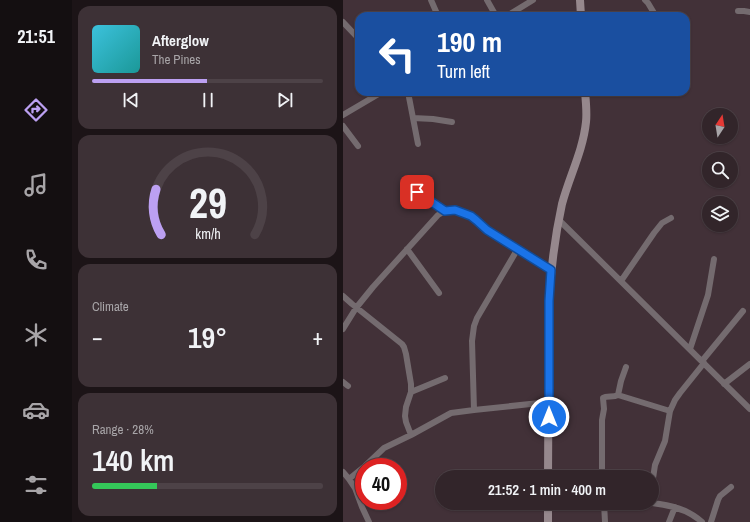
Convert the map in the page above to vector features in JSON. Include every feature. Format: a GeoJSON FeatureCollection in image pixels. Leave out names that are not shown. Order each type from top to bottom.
{"type":"FeatureCollection","features":[{"type":"Feature","properties":{"kind":"street"},"geometry":{"type":"LineString","coordinates":[[431,0],[436,12]]}},
{"type":"Feature","properties":{"kind":"street"},"geometry":{"type":"LineString","coordinates":[[487,0],[494,12]]}},
{"type":"Feature","properties":{"kind":"street"},"geometry":{"type":"LineString","coordinates":[[514,12],[533,0]]}},
{"type":"Feature","properties":{"kind":"street"},"geometry":{"type":"LineString","coordinates":[[580,0],[581,12]]}},
{"type":"Feature","properties":{"kind":"street"},"geometry":{"type":"LineString","coordinates":[[645,0],[652,12]]}},
{"type":"Feature","properties":{"kind":"street"},"geometry":{"type":"LineString","coordinates":[[737,11],[750,12]]}},
{"type":"Feature","properties":{"kind":"street"},"geometry":{"type":"LineString","coordinates":[[343,22],[355,35]]}},
{"type":"Feature","properties":{"kind":"street"},"geometry":{"type":"LineString","coordinates":[[343,115],[375,96]]}},
{"type":"Feature","properties":{"kind":"street"},"geometry":{"type":"LineString","coordinates":[[408,96],[418,144]]}},
{"type":"Feature","properties":{"kind":"street"},"geometry":{"type":"LineString","coordinates":[[548,470],[549,301],[551,270],[559,220],[567,186],[580,152],[584,136],[586,121],[583,96]]}},
{"type":"Feature","properties":{"kind":"street"},"geometry":{"type":"LineString","coordinates":[[413,118],[452,122]]}},
{"type":"Feature","properties":{"kind":"street"},"geometry":{"type":"LineString","coordinates":[[343,126],[359,146]]}},
{"type":"Feature","properties":{"kind":"street"},"geometry":{"type":"LineString","coordinates":[[417,192],[445,211]]}},
{"type":"Feature","properties":{"kind":"street"},"geometry":{"type":"LineString","coordinates":[[343,329],[356,308],[383,276],[438,215],[445,211],[455,210],[471,216],[487,230],[551,270]]}},
{"type":"Feature","properties":{"kind":"street"},"geometry":{"type":"LineString","coordinates":[[621,281],[654,233],[662,223],[671,218]]}},
{"type":"Feature","properties":{"kind":"street"},"geometry":{"type":"LineString","coordinates":[[559,220],[750,409]]}},
{"type":"Feature","properties":{"kind":"street"},"geometry":{"type":"LineString","coordinates":[[407,249],[439,293]]}},
{"type":"Feature","properties":{"kind":"street"},"geometry":{"type":"LineString","coordinates":[[474,410],[472,341],[474,326],[477,318],[517,250]]}},
{"type":"Feature","properties":{"kind":"street"},"geometry":{"type":"LineString","coordinates":[[690,349],[708,295],[714,259]]}},
{"type":"Feature","properties":{"kind":"street"},"geometry":{"type":"LineString","coordinates":[[343,296],[404,347],[411,392],[406,407],[405,416],[411,435]]}},
{"type":"Feature","properties":{"kind":"street"},"geometry":{"type":"LineString","coordinates":[[654,470],[664,445],[671,411],[675,400],[743,311]]}},
{"type":"Feature","properties":{"kind":"street"},"geometry":{"type":"LineString","coordinates":[[725,384],[750,364]]}},
{"type":"Feature","properties":{"kind":"street"},"geometry":{"type":"LineString","coordinates":[[618,395],[626,366]]}},
{"type":"Feature","properties":{"kind":"street"},"geometry":{"type":"LineString","coordinates":[[411,392],[445,378]]}},
{"type":"Feature","properties":{"kind":"street"},"geometry":{"type":"LineString","coordinates":[[601,470],[602,420],[604,409],[603,398],[618,395],[671,411]]}},
{"type":"Feature","properties":{"kind":"street"},"geometry":{"type":"LineString","coordinates":[[349,479],[384,448],[451,413],[549,402]]}},
{"type":"Feature","properties":{"kind":"street"},"geometry":{"type":"LineString","coordinates":[[343,472],[355,488],[369,522]]}},
{"type":"Feature","properties":{"kind":"street"},"geometry":{"type":"LineString","coordinates":[[711,522],[717,500],[731,488]]}},
{"type":"Feature","properties":{"kind":"street"},"geometry":{"type":"LineString","coordinates":[[659,504],[685,510],[701,522]]}},
{"type":"Feature","properties":{"kind":"street"},"geometry":{"type":"LineString","coordinates":[[669,522],[675,507]]}},
{"type":"Feature","properties":{"kind":"street"},"geometry":{"type":"LineString","coordinates":[[548,510],[548,522]]}},
{"type":"Feature","properties":{"kind":"street"},"geometry":{"type":"LineString","coordinates":[[604,510],[605,522]]}},
{"type":"Feature","properties":{"kind":"route"},"geometry":{"type":"LineString","coordinates":[[417,192],[445,211],[455,210],[471,216],[487,230],[551,270],[549,301],[549,417]]}}]}
